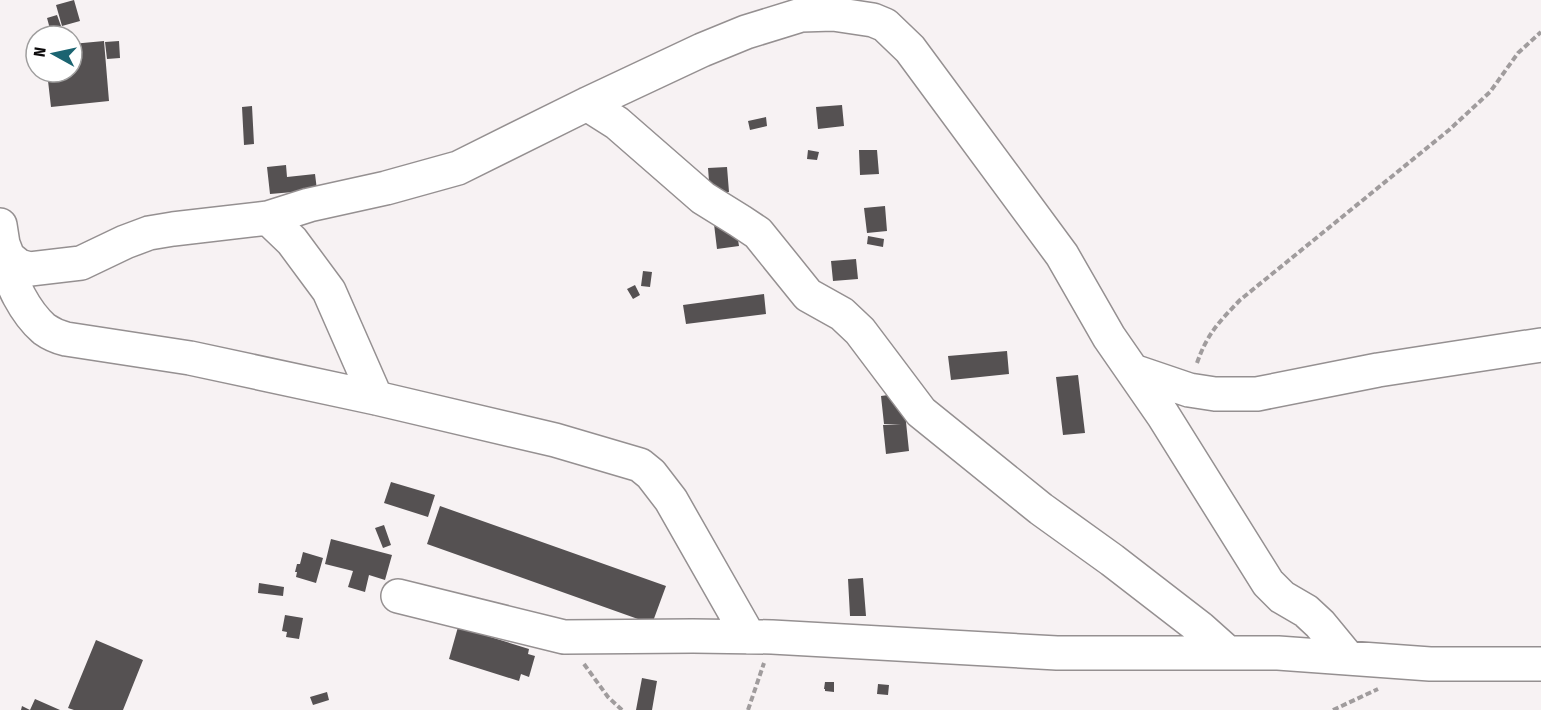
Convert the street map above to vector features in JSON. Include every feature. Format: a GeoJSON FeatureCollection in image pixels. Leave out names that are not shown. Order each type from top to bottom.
{"type":"FeatureCollection","features":[{"type":"Feature","properties":{"kind":"street"},"geometry":{"type":"LineString","coordinates":[[5,263],[30,269],[81,263],[125,242],[149,234],[268,218],[309,205],[386,188],[458,168],[587,104],[735,36],[801,15],[833,14],[873,20],[885,25],[910,49],[1062,255],[1109,337],[1163,415],[1268,583],[1282,597],[1306,611],[1320,624],[1348,658]]}},
{"type":"Feature","properties":{"kind":"street"},"geometry":{"type":"LineString","coordinates":[[587,104],[617,123],[703,198],[758,233],[808,295],[842,314],[860,331],[921,412],[1041,509],[1200,628],[1228,653]]}},
{"type":"Feature","properties":{"kind":"street"},"geometry":{"type":"LineString","coordinates":[[268,218],[292,241],[329,291],[376,398]]}},
{"type":"Feature","properties":{"kind":"street"},"geometry":{"type":"LineString","coordinates":[[0,225],[5,263],[24,305],[44,329],[55,336],[190,358],[376,398],[555,440],[640,465],[651,474],[671,500],[761,637]]}},
{"type":"Feature","properties":{"kind":"street"},"geometry":{"type":"LineString","coordinates":[[1133,370],[1189,390],[1215,394],[1257,394],[1378,370],[1541,345]]}},
{"type":"Feature","properties":{"kind":"street"},"geometry":{"type":"LineString","coordinates":[[398,596],[564,637],[761,637],[1057,653],[1278,653],[1430,664],[1541,664]]}},
{"type":"Feature","properties":{"kind":"path"},"geometry":{"type":"LineString","coordinates":[[1189,390],[1200,354],[1209,335],[1239,300],[1449,130],[1490,92],[1518,53],[1541,32]]}},
{"type":"Feature","properties":{"kind":"path"},"geometry":{"type":"LineString","coordinates":[[564,637],[608,697],[622,710]]}},
{"type":"Feature","properties":{"kind":"path"},"geometry":{"type":"LineString","coordinates":[[748,710],[761,637]]}},
{"type":"Feature","properties":{"kind":"building"},"geometry":{"type":"Polygon","coordinates":[[[74,0],[80,21],[61,24],[56,5],[74,0]]]}},
{"type":"Feature","properties":{"kind":"building"},"geometry":{"type":"Polygon","coordinates":[[[57,15],[60,24],[49,24],[47,18],[57,15]]]}},
{"type":"Feature","properties":{"kind":"building"},"geometry":{"type":"Polygon","coordinates":[[[104,41],[109,101],[51,107],[48,84],[84,84],[84,43],[104,41]]]}},
{"type":"Feature","properties":{"kind":"building"},"geometry":{"type":"Polygon","coordinates":[[[119,41],[120,58],[107,59],[105,42],[119,41]]]}},
{"type":"Feature","properties":{"kind":"building"},"geometry":{"type":"Polygon","coordinates":[[[842,105],[844,126],[818,129],[816,107],[842,105]]]}},
{"type":"Feature","properties":{"kind":"building"},"geometry":{"type":"Polygon","coordinates":[[[252,106],[254,144],[244,145],[242,107],[252,106]]]}},
{"type":"Feature","properties":{"kind":"building"},"geometry":{"type":"Polygon","coordinates":[[[766,117],[767,126],[750,130],[748,121],[766,117]]]}},
{"type":"Feature","properties":{"kind":"building"},"geometry":{"type":"Polygon","coordinates":[[[808,150],[819,152],[817,160],[807,159],[808,150]]]}},
{"type":"Feature","properties":{"kind":"building"},"geometry":{"type":"Polygon","coordinates":[[[859,150],[877,150],[879,174],[860,175],[859,150]]]}},
{"type":"Feature","properties":{"kind":"building"},"geometry":{"type":"Polygon","coordinates":[[[286,165],[287,177],[315,174],[317,190],[270,194],[267,167],[286,165]]]}},
{"type":"Feature","properties":{"kind":"building"},"geometry":{"type":"Polygon","coordinates":[[[727,167],[729,192],[710,194],[708,168],[727,167]]]}},
{"type":"Feature","properties":{"kind":"building"},"geometry":{"type":"Polygon","coordinates":[[[885,206],[887,231],[867,233],[864,208],[885,206]]]}},
{"type":"Feature","properties":{"kind":"building"},"geometry":{"type":"Polygon","coordinates":[[[735,221],[739,246],[717,249],[714,224],[735,221]]]}},
{"type":"Feature","properties":{"kind":"building"},"geometry":{"type":"Polygon","coordinates":[[[868,236],[884,239],[883,247],[867,244],[868,236]]]}},
{"type":"Feature","properties":{"kind":"building"},"geometry":{"type":"Polygon","coordinates":[[[856,259],[858,279],[833,281],[831,261],[856,259]]]}},
{"type":"Feature","properties":{"kind":"building"},"geometry":{"type":"Polygon","coordinates":[[[643,271],[652,272],[650,287],[641,286],[643,271]]]}},
{"type":"Feature","properties":{"kind":"building"},"geometry":{"type":"Polygon","coordinates":[[[635,285],[640,295],[633,299],[627,289],[635,285]]]}},
{"type":"Feature","properties":{"kind":"building"},"geometry":{"type":"Polygon","coordinates":[[[764,294],[766,314],[686,324],[683,305],[764,294]]]}},
{"type":"Feature","properties":{"kind":"building"},"geometry":{"type":"Polygon","coordinates":[[[1007,351],[1009,374],[951,380],[948,356],[1007,351]]]}},
{"type":"Feature","properties":{"kind":"building"},"geometry":{"type":"Polygon","coordinates":[[[1078,375],[1085,433],[1063,435],[1056,377],[1078,375]]]}},
{"type":"Feature","properties":{"kind":"building"},"geometry":{"type":"Polygon","coordinates":[[[903,393],[909,451],[886,454],[883,425],[901,424],[884,424],[881,396],[903,393]]]}},
{"type":"Feature","properties":{"kind":"building"},"geometry":{"type":"Polygon","coordinates":[[[391,482],[435,495],[428,517],[384,503],[391,482]]]}},
{"type":"Feature","properties":{"kind":"building"},"geometry":{"type":"Polygon","coordinates":[[[440,506],[666,586],[652,624],[427,544],[440,506]]]}},
{"type":"Feature","properties":{"kind":"building"},"geometry":{"type":"Polygon","coordinates":[[[384,525],[391,545],[383,548],[375,528],[384,525]]]}},
{"type":"Feature","properties":{"kind":"building"},"geometry":{"type":"Polygon","coordinates":[[[331,539],[392,555],[385,580],[369,575],[365,592],[348,587],[353,571],[325,564],[331,539]]]}},
{"type":"Feature","properties":{"kind":"building"},"geometry":{"type":"Polygon","coordinates":[[[303,552],[323,558],[316,583],[296,577],[297,564],[300,564],[303,552]]]}},
{"type":"Feature","properties":{"kind":"building"},"geometry":{"type":"Polygon","coordinates":[[[863,578],[866,616],[850,616],[848,579],[863,578]]]}},
{"type":"Feature","properties":{"kind":"building"},"geometry":{"type":"Polygon","coordinates":[[[259,583],[284,587],[283,596],[258,593],[259,583]]]}},
{"type":"Feature","properties":{"kind":"building"},"geometry":{"type":"Polygon","coordinates":[[[285,615],[303,618],[299,639],[286,637],[287,632],[282,631],[285,615]]]}},
{"type":"Feature","properties":{"kind":"building"},"geometry":{"type":"Polygon","coordinates":[[[458,627],[529,649],[528,654],[535,656],[529,677],[521,674],[519,681],[449,659],[458,627]]]}},
{"type":"Feature","properties":{"kind":"building"},"geometry":{"type":"Polygon","coordinates":[[[96,640],[143,660],[123,710],[68,708],[96,640]]]}},
{"type":"Feature","properties":{"kind":"building"},"geometry":{"type":"Polygon","coordinates":[[[642,678],[657,681],[652,710],[636,710],[642,678]]]}},
{"type":"Feature","properties":{"kind":"building"},"geometry":{"type":"Polygon","coordinates":[[[825,682],[834,682],[834,692],[825,691],[825,682]]]}},
{"type":"Feature","properties":{"kind":"building"},"geometry":{"type":"Polygon","coordinates":[[[878,684],[889,685],[888,695],[877,694],[878,684]]]}},
{"type":"Feature","properties":{"kind":"building"},"geometry":{"type":"Polygon","coordinates":[[[327,692],[329,700],[313,705],[310,697],[327,692]]]}},
{"type":"Feature","properties":{"kind":"building"},"geometry":{"type":"Polygon","coordinates":[[[35,699],[60,710],[30,710],[35,699]]]}}]}
